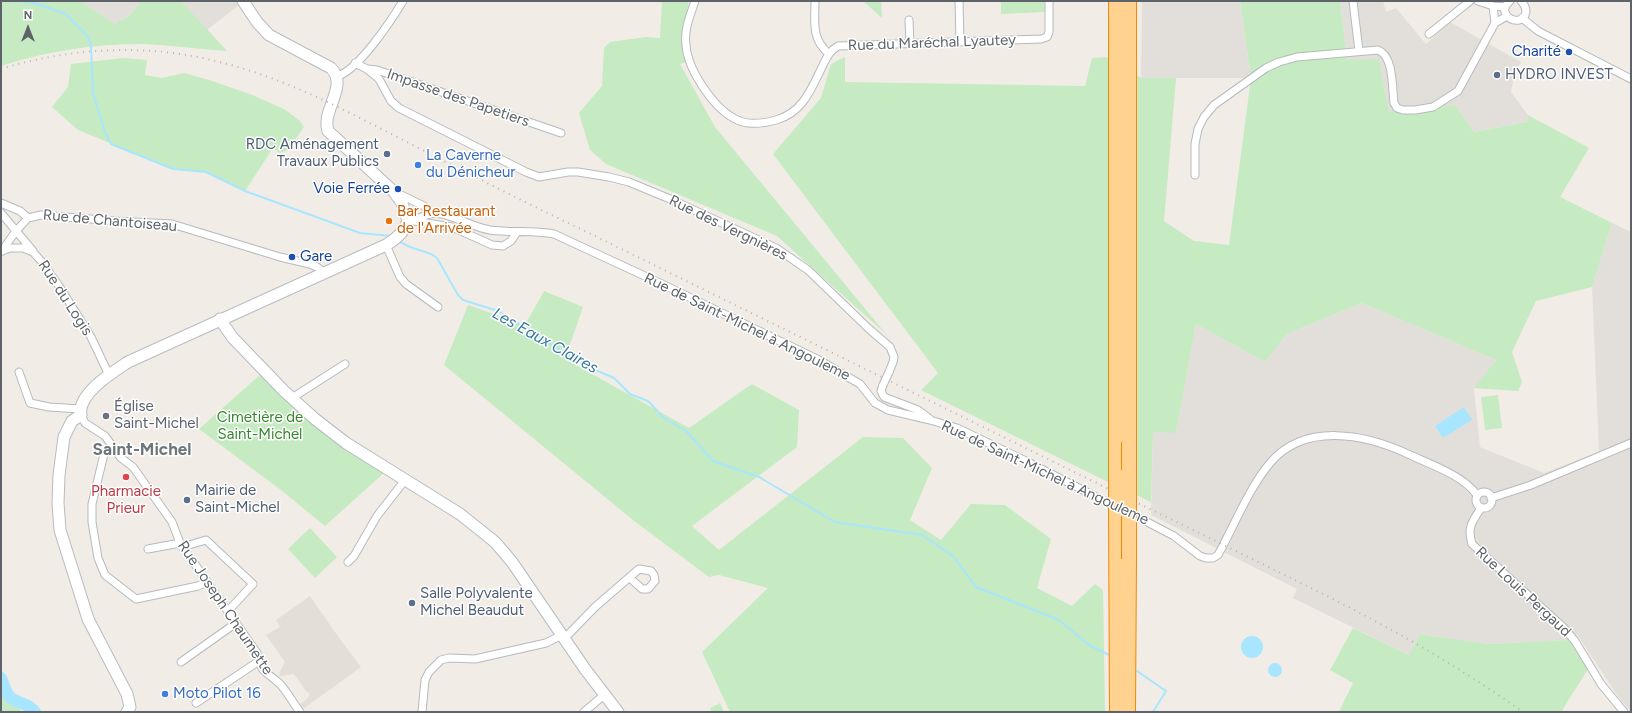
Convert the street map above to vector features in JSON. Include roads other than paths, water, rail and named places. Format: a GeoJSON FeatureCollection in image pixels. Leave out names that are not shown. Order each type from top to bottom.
{"type":"FeatureCollection","features":[{"type":"Feature","properties":{"kind":"highway"},"geometry":{"type":"LineString","coordinates":[[1116,1],[1117,712]]}},
{"type":"Feature","properties":{"kind":"highway"},"geometry":{"type":"LineString","coordinates":[[1128,712],[1129,1]]}},
{"type":"Feature","properties":{"kind":"street"},"geometry":{"type":"LineString","coordinates":[[243,1],[257,22],[269,36],[331,68],[338,76],[328,119],[328,131],[394,192],[402,203],[411,221]]}},
{"type":"Feature","properties":{"kind":"street"},"geometry":{"type":"LineString","coordinates":[[338,76],[350,70],[376,40],[403,1]]}},
{"type":"Feature","properties":{"kind":"street","name":"Rue du Maréchal Lyautey"},"geometry":{"type":"LineString","coordinates":[[695,1],[686,28],[686,46],[689,62],[699,82],[717,104],[730,116],[743,122],[757,124],[777,120],[791,115],[804,102],[829,54],[838,46],[1041,39],[1047,37],[1049,32],[1049,1]]}},
{"type":"Feature","properties":{"kind":"street"},"geometry":{"type":"LineString","coordinates":[[815,1],[816,37],[822,48],[829,54]]}},
{"type":"Feature","properties":{"kind":"street"},"geometry":{"type":"LineString","coordinates":[[959,1],[960,42]]}},
{"type":"Feature","properties":{"kind":"street"},"geometry":{"type":"LineString","coordinates":[[1353,1],[1359,51]]}},
{"type":"Feature","properties":{"kind":"street"},"geometry":{"type":"LineString","coordinates":[[1429,34],[1470,1]]}},
{"type":"Feature","properties":{"kind":"street"},"geometry":{"type":"LineString","coordinates":[[1478,1],[1493,6],[1505,7]]}},
{"type":"Feature","properties":{"kind":"street"},"geometry":{"type":"LineString","coordinates":[[1505,7],[1510,1]]}},
{"type":"Feature","properties":{"kind":"street"},"geometry":{"type":"LineString","coordinates":[[1522,1],[1526,10],[1522,18]]}},
{"type":"Feature","properties":{"kind":"street"},"geometry":{"type":"LineString","coordinates":[[1493,6],[1495,23]]}},
{"type":"Feature","properties":{"kind":"street"},"geometry":{"type":"LineString","coordinates":[[1505,7],[1507,16],[1513,20],[1522,18]]}},
{"type":"Feature","properties":{"kind":"street"},"geometry":{"type":"LineString","coordinates":[[1195,175],[1195,144],[1198,129],[1204,117],[1214,105],[1266,68],[1279,62],[1297,57],[1378,50],[1386,54],[1389,63],[1394,103],[1397,108],[1403,110],[1415,110],[1433,107],[1458,91],[1495,23],[1507,16]]}},
{"type":"Feature","properties":{"kind":"street"},"geometry":{"type":"LineString","coordinates":[[1522,18],[1538,31],[1631,79]]}},
{"type":"Feature","properties":{"kind":"street"},"geometry":{"type":"LineString","coordinates":[[909,20],[910,44]]}},
{"type":"Feature","properties":{"kind":"street","name":"Impasse des Papetiers"},"geometry":{"type":"LineString","coordinates":[[355,63],[561,133]]}},
{"type":"Feature","properties":{"kind":"street","name":"Rue des Vergnières"},"geometry":{"type":"LineString","coordinates":[[367,68],[379,79],[392,100],[399,108],[526,172],[539,177],[558,173],[578,172],[629,182],[677,202],[776,248],[808,270],[868,328],[890,347],[894,357],[881,391],[884,397],[918,410],[930,420]]}},
{"type":"Feature","properties":{"kind":"street"},"geometry":{"type":"LineString","coordinates":[[128,712],[130,707],[127,694],[88,619],[60,530],[58,503],[59,482],[64,437],[72,421],[80,412],[83,400],[89,392],[109,375],[128,362],[393,240],[404,231],[411,221],[430,213],[424,206],[394,192]]}},
{"type":"Feature","properties":{"kind":"street"},"geometry":{"type":"LineString","coordinates":[[1,203],[20,211],[28,218]]}},
{"type":"Feature","properties":{"kind":"street"},"geometry":{"type":"LineString","coordinates":[[1,213],[33,252]]}},
{"type":"Feature","properties":{"kind":"street","name":"Rue de Saint-Michel à Angouleme"},"geometry":{"type":"LineString","coordinates":[[430,213],[445,215],[488,229],[517,232],[544,232],[569,241],[822,362],[860,384],[875,403],[888,410],[930,420],[974,436],[1156,526],[1174,536],[1200,556],[1206,558],[1213,558],[1218,555],[1255,484],[1271,462],[1286,449],[1319,436],[1334,435],[1353,437],[1392,447],[1462,481],[1474,490],[1477,495]]}},
{"type":"Feature","properties":{"kind":"street","name":"Rue de Chantoiseau"},"geometry":{"type":"LineString","coordinates":[[1,252],[16,231],[28,218],[41,214],[114,221],[172,224],[273,255],[317,266],[323,272]]}},
{"type":"Feature","properties":{"kind":"street"},"geometry":{"type":"LineString","coordinates":[[411,221],[452,227],[492,245],[503,246],[511,241],[517,232]]}},
{"type":"Feature","properties":{"kind":"street"},"geometry":{"type":"LineString","coordinates":[[393,240],[400,277],[406,284],[438,307]]}},
{"type":"Feature","properties":{"kind":"street","name":"Rue du Logis"},"geometry":{"type":"LineString","coordinates":[[1,252],[15,248],[23,248],[33,252],[59,286],[91,337],[109,375]]}},
{"type":"Feature","properties":{"kind":"street"},"geometry":{"type":"LineString","coordinates":[[220,319],[232,337],[292,398],[346,443],[460,514],[495,542],[512,562],[563,637],[604,695],[618,712]]}},
{"type":"Feature","properties":{"kind":"street"},"geometry":{"type":"LineString","coordinates":[[292,398],[345,364]]}},
{"type":"Feature","properties":{"kind":"street"},"geometry":{"type":"LineString","coordinates":[[19,372],[30,403],[80,412]]}},
{"type":"Feature","properties":{"kind":"street","name":"Rue Joseph Chaumette"},"geometry":{"type":"LineString","coordinates":[[80,412],[85,423],[105,436],[120,458],[133,467],[172,522],[181,545],[257,653],[265,674],[279,683],[300,712]]}},
{"type":"Feature","properties":{"kind":"street"},"geometry":{"type":"LineString","coordinates":[[1491,498],[1531,485],[1631,443]]}},
{"type":"Feature","properties":{"kind":"street"},"geometry":{"type":"LineString","coordinates":[[111,445],[104,454],[96,483],[91,514],[98,558],[105,575],[136,598],[198,586],[207,582]]}},
{"type":"Feature","properties":{"kind":"street"},"geometry":{"type":"LineString","coordinates":[[348,562],[354,556],[377,516],[405,480]]}},
{"type":"Feature","properties":{"kind":"street"},"geometry":{"type":"LineString","coordinates":[[1486,492],[1491,498],[1490,505],[1486,508],[1481,508],[1476,503],[1477,495],[1480,493],[1486,492]]}},
{"type":"Feature","properties":{"kind":"street","name":"Rue Louis Pergaud"},"geometry":{"type":"LineString","coordinates":[[1481,508],[1469,530],[1472,544],[1563,627],[1575,641],[1601,684],[1624,712]]}},
{"type":"Feature","properties":{"kind":"street"},"geometry":{"type":"LineString","coordinates":[[148,549],[206,540],[253,584],[228,611]]}},
{"type":"Feature","properties":{"kind":"street"},"geometry":{"type":"LineString","coordinates":[[422,712],[425,680],[429,672],[441,660],[449,658],[475,659],[546,643],[563,637],[595,607],[630,578]]}},
{"type":"Feature","properties":{"kind":"street"},"geometry":{"type":"LineString","coordinates":[[181,662],[236,623]]}},
{"type":"Feature","properties":{"kind":"street"},"geometry":{"type":"LineString","coordinates":[[196,703],[259,661]]}},
{"type":"Feature","properties":{"kind":"street"},"geometry":{"type":"LineString","coordinates":[[584,712],[604,695]]}},
{"type":"Feature","properties":{"kind":"water"},"geometry":{"type":"Polygon","coordinates":[[[1464,407],[1472,420],[1443,438],[1435,426],[1464,407]]]}},
{"type":"Feature","properties":{"kind":"water"},"geometry":{"type":"Polygon","coordinates":[[[1252,636],[1260,639],[1263,647],[1260,655],[1252,658],[1244,655],[1241,647],[1244,639],[1252,636]]]}},
{"type":"Feature","properties":{"kind":"water"},"geometry":{"type":"Polygon","coordinates":[[[1272,663],[1278,663],[1282,667],[1282,673],[1278,677],[1272,677],[1268,673],[1268,667],[1272,663]]]}},
{"type":"Feature","properties":{"kind":"waterway","name":"Les Eaux Claires"},"geometry":{"type":"LineString","coordinates":[[15,1],[35,3],[66,14],[88,37],[91,46],[93,93],[105,132],[111,144],[173,169],[206,172],[245,191],[360,233],[391,236]]}},
{"type":"Feature","properties":{"kind":"waterway","name":"Les Eaux Claires"},"geometry":{"type":"LineString","coordinates":[[398,241],[431,254],[437,258],[458,295],[463,300],[498,311],[584,365],[614,378],[630,394],[648,401],[664,418],[686,431],[713,461],[759,477],[835,522],[922,535],[953,556],[976,587],[1059,620],[1089,645],[1109,655]]}},
{"type":"Feature","properties":{"kind":"waterway","name":"Les Eaux Claires"},"geometry":{"type":"LineString","coordinates":[[1137,671],[1166,691],[1153,712]]}},
{"type":"Feature","properties":{"kind":"waterway"},"geometry":{"type":"LineString","coordinates":[[1,678],[9,696],[26,705],[35,712]]}},
{"type":"Feature","properties":{"kind":"railway"},"geometry":{"type":"LineString","coordinates":[[1,69],[56,56],[84,52],[140,50],[168,52],[223,63],[293,86],[516,198],[1348,607],[1399,634],[1450,664],[1523,712]]}},
{"type":"Feature","properties":{"kind":"place","name":"Charité"},"geometry":{"type":"Point","coordinates":[1569,52]}},
{"type":"Feature","properties":{"kind":"place","name":"HYDRO INVEST"},"geometry":{"type":"Point","coordinates":[1497,75]}},
{"type":"Feature","properties":{"kind":"place","name":"RDC Aménagement Travaux Publics"},"geometry":{"type":"Point","coordinates":[387,154]}},
{"type":"Feature","properties":{"kind":"place","name":"La Caverne du Dénicheur"},"geometry":{"type":"Point","coordinates":[418,165]}},
{"type":"Feature","properties":{"kind":"place","name":"Voie Ferrée"},"geometry":{"type":"Point","coordinates":[398,189]}},
{"type":"Feature","properties":{"kind":"place","name":"Bar Restaurant de l'Arrivée"},"geometry":{"type":"Point","coordinates":[389,221]}},
{"type":"Feature","properties":{"kind":"place","name":"Gare"},"geometry":{"type":"Point","coordinates":[292,257]}},
{"type":"Feature","properties":{"kind":"place","name":"Église Saint-Michel"},"geometry":{"type":"Point","coordinates":[106,416]}},
{"type":"Feature","properties":{"kind":"place","name":"Pharmacie Prieur"},"geometry":{"type":"Point","coordinates":[126,477]}},
{"type":"Feature","properties":{"kind":"place","name":"Mairie de Saint-Michel"},"geometry":{"type":"Point","coordinates":[187,500]}},
{"type":"Feature","properties":{"kind":"place","name":"Salle Polyvalente Michel Beaudut"},"geometry":{"type":"Point","coordinates":[412,603]}},
{"type":"Feature","properties":{"kind":"place","name":"Moto Pilot 16"},"geometry":{"type":"Point","coordinates":[165,694]}},
{"type":"Feature","properties":{"kind":"district","name":"Saint-Michel"},"geometry":{"type":"Point","coordinates":[142,450]}},
{"type":"Feature","properties":{"kind":"park label","name":"Cimetière de Saint-Michel"},"geometry":{"type":"Point","coordinates":[260,426]}}]}
